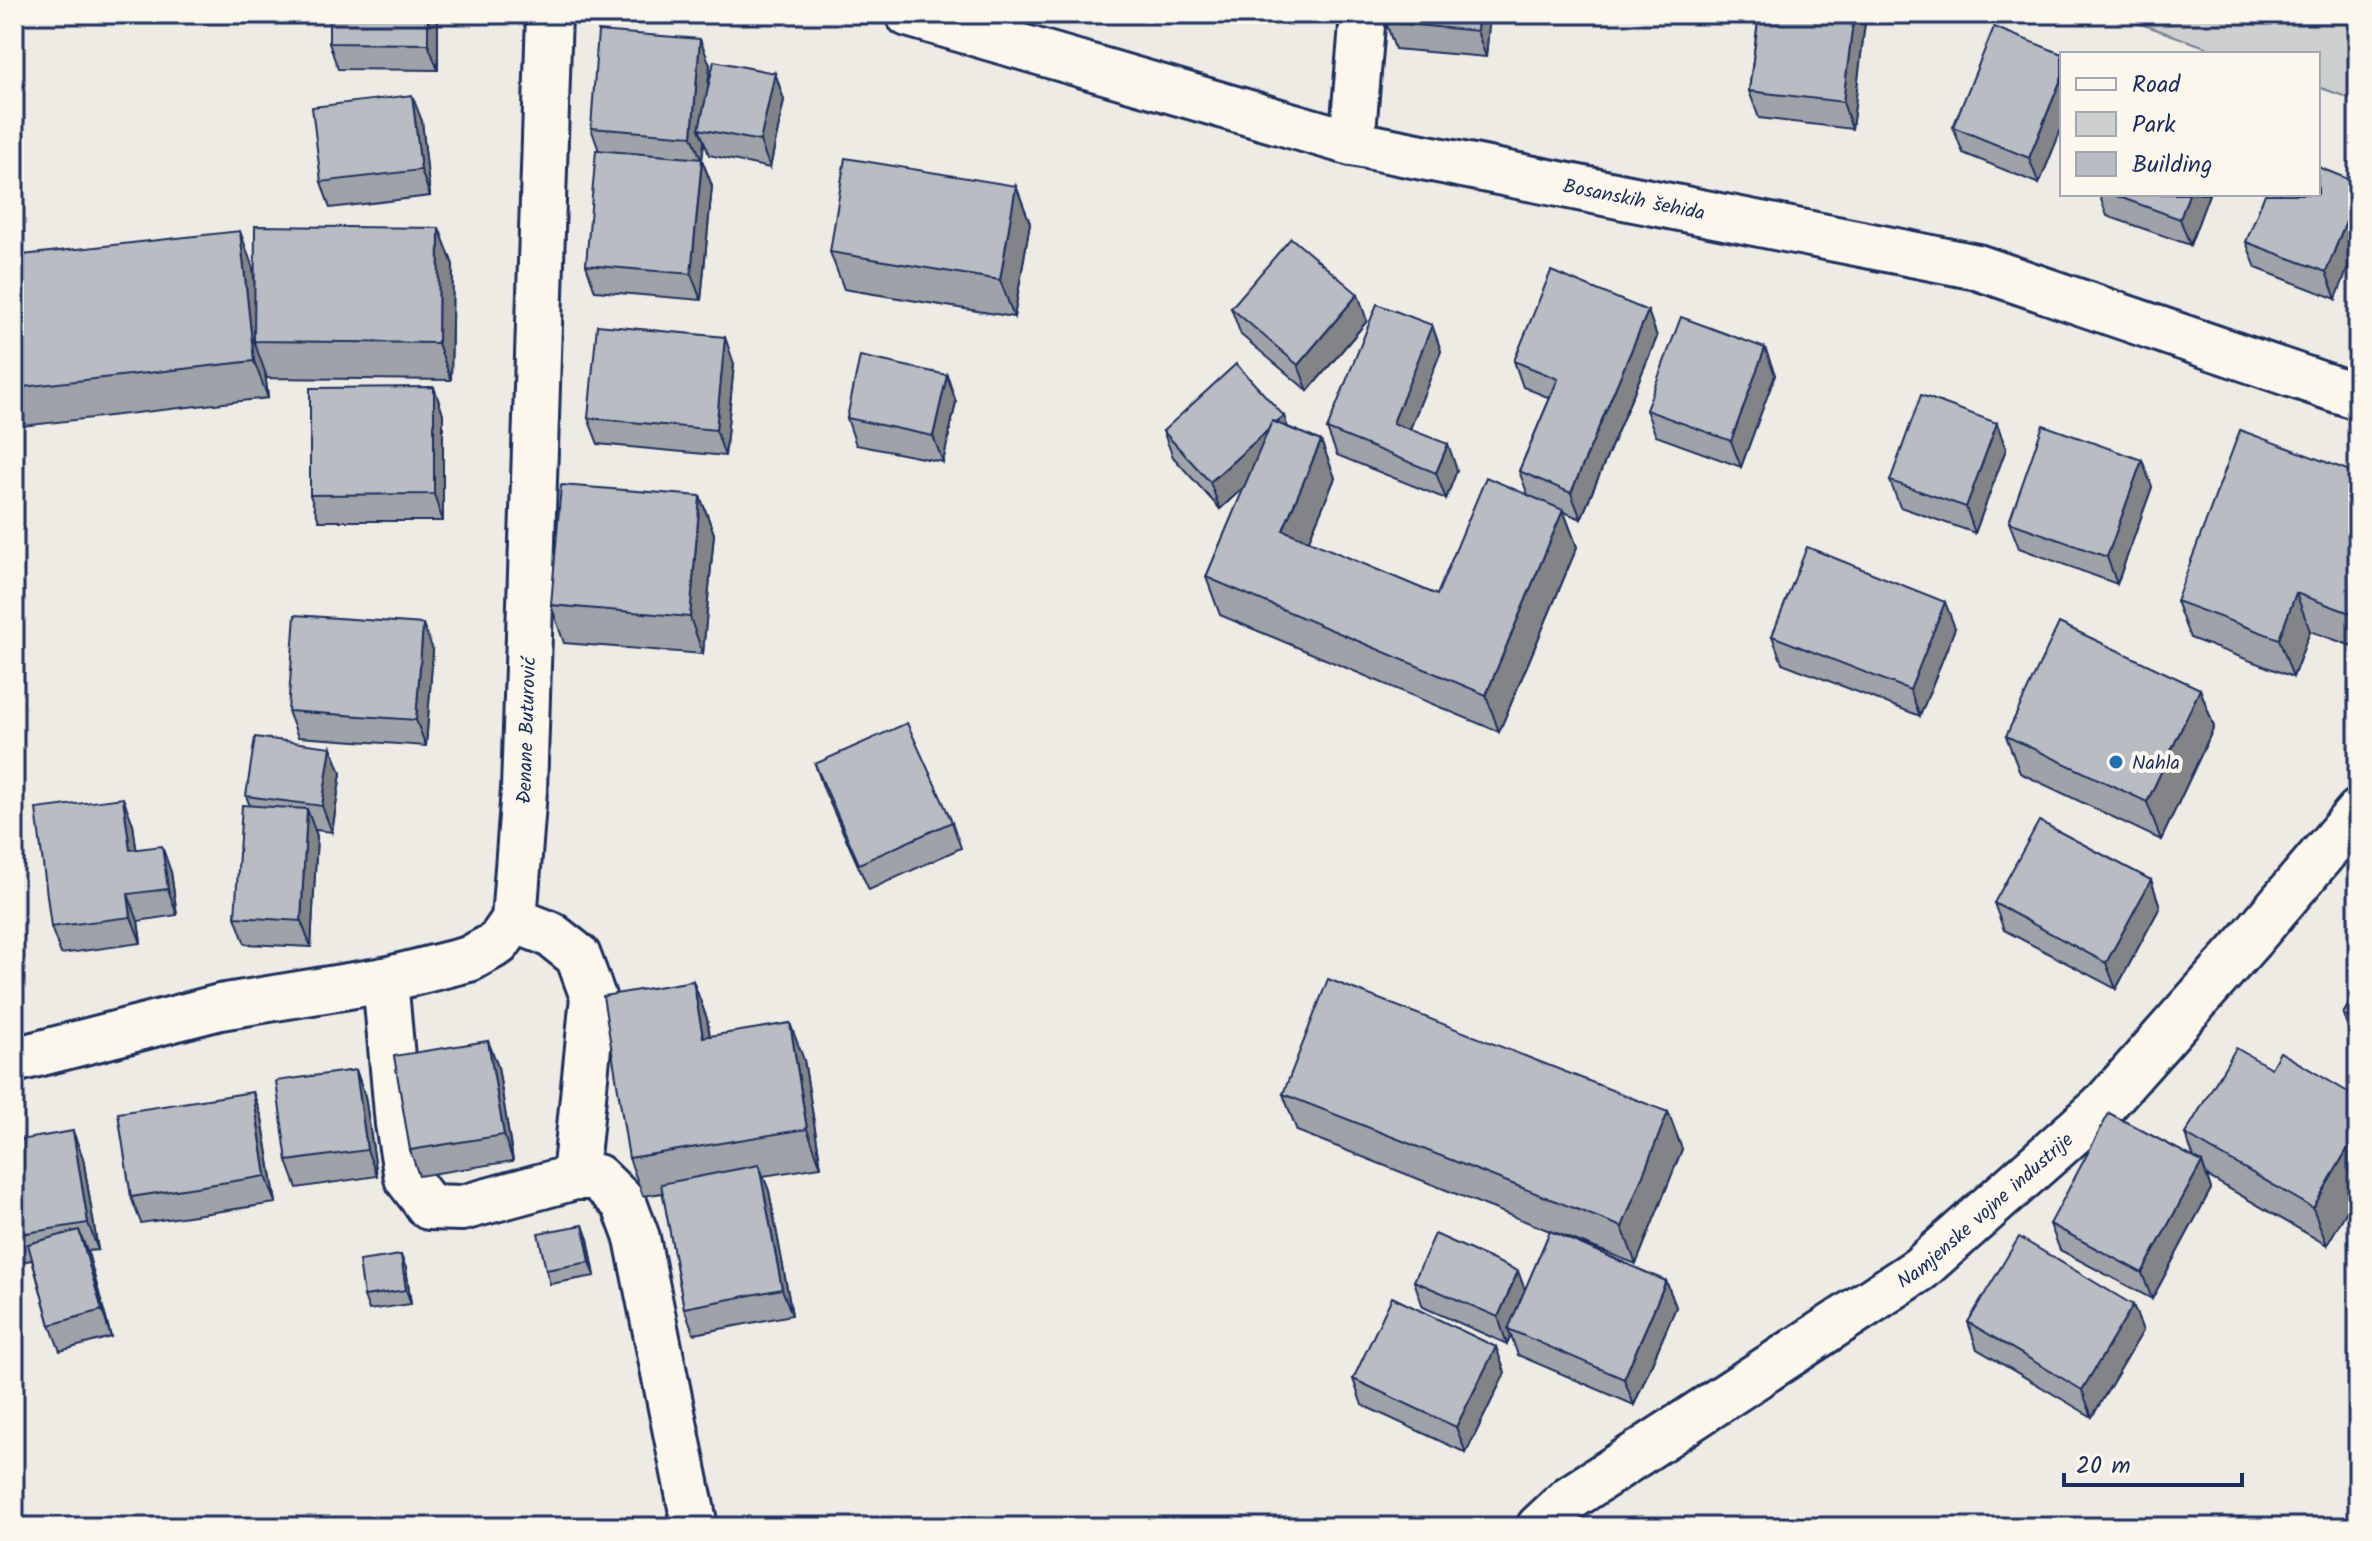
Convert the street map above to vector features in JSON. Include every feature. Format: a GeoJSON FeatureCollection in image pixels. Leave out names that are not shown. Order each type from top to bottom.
{"type":"FeatureCollection","features":[{"type":"Feature","properties":{"kind":"street","name":"Đenane Buturović"},"geometry":{"type":"LineString","coordinates":[[514,920],[524,790],[549,14]]}},
{"type":"Feature","properties":{"kind":"street","name":"Bosanskih šehida"},"geometry":{"type":"LineString","coordinates":[[908,14],[1352,143],[1977,267],[2358,397]]}},
{"type":"Feature","properties":{"kind":"street"},"geometry":{"type":"LineString","coordinates":[[1352,143],[1363,14]]}},
{"type":"Feature","properties":{"kind":"street","name":"Namjenske vojne industrije"},"geometry":{"type":"LineString","coordinates":[[1539,1527],[1570,1498],[1920,1269],[2101,1108],[2358,812]]}},
{"type":"Feature","properties":{"kind":"street"},"geometry":{"type":"LineString","coordinates":[[14,1060],[220,1007],[385,980],[469,959],[498,943],[514,920],[550,934],[578,956],[593,997],[575,1177]]}},
{"type":"Feature","properties":{"kind":"street"},"geometry":{"type":"LineString","coordinates":[[385,980],[398,1124],[407,1178],[429,1207],[462,1208],[575,1177],[597,1177],[624,1203],[637,1238],[695,1527]]}},
{"type":"Feature","properties":{"kind":"green space"},"geometry":{"type":"Polygon","coordinates":[[[2113,14],[2358,14],[2358,101],[2320,88],[2320,52],[2219,52],[2113,14]]]}},
{"type":"Feature","properties":{"kind":"building"},"geometry":{"type":"Polygon","coordinates":[[[329,14],[428,14],[428,44],[329,43],[329,14]]]}},
{"type":"Feature","properties":{"kind":"building"},"geometry":{"type":"Polygon","coordinates":[[[1386,14],[1478,14],[1477,31],[1386,22],[1386,14]]]}},
{"type":"Feature","properties":{"kind":"building"},"geometry":{"type":"Polygon","coordinates":[[[1759,14],[1854,14],[1843,102],[1749,91],[1759,14]]]}},
{"type":"Feature","properties":{"kind":"building"},"geometry":{"type":"Polygon","coordinates":[[[1994,27],[2060,53],[2060,82],[2029,158],[1953,127],[1994,27]]]}},
{"type":"Feature","properties":{"kind":"building"},"geometry":{"type":"Polygon","coordinates":[[[598,31],[700,39],[692,136],[591,128],[598,31]]]}},
{"type":"Feature","properties":{"kind":"building"},"geometry":{"type":"Polygon","coordinates":[[[714,61],[775,73],[760,141],[699,129],[714,61]]]}},
{"type":"Feature","properties":{"kind":"building"},"geometry":{"type":"Polygon","coordinates":[[[412,95],[421,170],[321,182],[312,107],[412,95]]]}},
{"type":"Feature","properties":{"kind":"building"},"geometry":{"type":"Polygon","coordinates":[[[596,150],[702,159],[691,274],[586,265],[596,150]]]}},
{"type":"Feature","properties":{"kind":"building"},"geometry":{"type":"Polygon","coordinates":[[[845,158],[1016,186],[1000,280],[830,252],[845,158]]]}},
{"type":"Feature","properties":{"kind":"building"},"geometry":{"type":"Polygon","coordinates":[[[2320,168],[2358,183],[2326,272],[2246,242],[2264,196],[2320,196],[2320,168]]]}},
{"type":"Feature","properties":{"kind":"building"},"geometry":{"type":"Polygon","coordinates":[[[2117,196],[2188,196],[2180,219],[2117,196]]]}},
{"type":"Feature","properties":{"kind":"building"},"geometry":{"type":"Polygon","coordinates":[[[255,226],[439,228],[438,343],[254,341],[255,226]]]}},
{"type":"Feature","properties":{"kind":"building"},"geometry":{"type":"Polygon","coordinates":[[[240,231],[254,361],[14,388],[14,256],[240,231]]]}},
{"type":"Feature","properties":{"kind":"building"},"geometry":{"type":"Polygon","coordinates":[[[1291,238],[1358,294],[1298,365],[1231,308],[1291,238]]]}},
{"type":"Feature","properties":{"kind":"building"},"geometry":{"type":"Polygon","coordinates":[[[1551,271],[1648,311],[1571,493],[1519,471],[1558,379],[1514,361],[1551,271]]]}},
{"type":"Feature","properties":{"kind":"building"},"geometry":{"type":"Polygon","coordinates":[[[1377,304],[1432,325],[1393,423],[1448,444],[1436,473],[1327,429],[1377,304]]]}},
{"type":"Feature","properties":{"kind":"building"},"geometry":{"type":"Polygon","coordinates":[[[1681,317],[1765,348],[1731,441],[1646,410],[1681,317]]]}},
{"type":"Feature","properties":{"kind":"building"},"geometry":{"type":"Polygon","coordinates":[[[597,325],[725,337],[716,430],[588,418],[597,325]]]}},
{"type":"Feature","properties":{"kind":"building"},"geometry":{"type":"Polygon","coordinates":[[[860,356],[947,375],[933,436],[847,418],[860,356]]]}},
{"type":"Feature","properties":{"kind":"building"},"geometry":{"type":"Polygon","coordinates":[[[1236,364],[1284,416],[1276,422],[1272,421],[1269,429],[1210,482],[1163,431],[1236,364]]]}},
{"type":"Feature","properties":{"kind":"building"},"geometry":{"type":"Polygon","coordinates":[[[434,387],[434,494],[310,495],[310,388],[434,387]]]}},
{"type":"Feature","properties":{"kind":"building"},"geometry":{"type":"Polygon","coordinates":[[[1921,395],[1997,423],[1966,507],[1890,481],[1921,395]]]}},
{"type":"Feature","properties":{"kind":"building"},"geometry":{"type":"Polygon","coordinates":[[[1272,421],[1321,441],[1283,530],[1437,595],[1486,477],[1563,510],[1486,695],[1206,577],[1272,421]]]}},
{"type":"Feature","properties":{"kind":"building"},"geometry":{"type":"Polygon","coordinates":[[[2043,425],[2142,460],[2107,557],[2009,522],[2043,425]]]}},
{"type":"Feature","properties":{"kind":"building"},"geometry":{"type":"Polygon","coordinates":[[[2240,430],[2358,474],[2358,616],[2296,593],[2279,639],[2176,601],[2240,430]]]}},
{"type":"Feature","properties":{"kind":"building"},"geometry":{"type":"Polygon","coordinates":[[[561,485],[700,496],[690,617],[551,605],[561,485]]]}},
{"type":"Feature","properties":{"kind":"building"},"geometry":{"type":"Polygon","coordinates":[[[1807,547],[1945,602],[1910,690],[1772,636],[1807,547]]]}},
{"type":"Feature","properties":{"kind":"building"},"geometry":{"type":"Polygon","coordinates":[[[295,615],[423,624],[416,720],[288,711],[295,615]]]}},
{"type":"Feature","properties":{"kind":"building"},"geometry":{"type":"Polygon","coordinates":[[[2059,623],[2200,689],[2147,802],[2006,736],[2059,623]]]}},
{"type":"Feature","properties":{"kind":"building"},"geometry":{"type":"Polygon","coordinates":[[[907,723],[952,822],[859,864],[815,764],[907,723]]]}},
{"type":"Feature","properties":{"kind":"building"},"geometry":{"type":"Polygon","coordinates":[[[255,737],[331,747],[322,806],[246,796],[255,737]]]}},
{"type":"Feature","properties":{"kind":"building"},"geometry":{"type":"Polygon","coordinates":[[[123,798],[130,850],[162,846],[168,889],[128,894],[131,917],[51,927],[36,809],[123,798]]]}},
{"type":"Feature","properties":{"kind":"building"},"geometry":{"type":"Polygon","coordinates":[[[242,805],[307,809],[301,921],[235,917],[242,805]]]}},
{"type":"Feature","properties":{"kind":"building"},"geometry":{"type":"Polygon","coordinates":[[[2039,821],[2151,880],[2106,963],[1994,903],[2039,821]]]}},
{"type":"Feature","properties":{"kind":"building"},"geometry":{"type":"Polygon","coordinates":[[[1328,979],[1668,1112],[1622,1227],[1283,1094],[1328,979]]]}},
{"type":"Feature","properties":{"kind":"building"},"geometry":{"type":"Polygon","coordinates":[[[693,981],[703,1037],[790,1023],[807,1129],[629,1158],[603,996],[693,981]]]}},
{"type":"Feature","properties":{"kind":"building"},"geometry":{"type":"Polygon","coordinates":[[[2358,989],[2358,1023],[2343,1014],[2358,989]]]}},
{"type":"Feature","properties":{"kind":"building"},"geometry":{"type":"Polygon","coordinates":[[[488,1041],[504,1135],[410,1150],[394,1056],[488,1041]]]}},
{"type":"Feature","properties":{"kind":"building"},"geometry":{"type":"Polygon","coordinates":[[[2236,1048],[2271,1068],[2280,1052],[2358,1098],[2358,1131],[2313,1208],[2185,1134],[2236,1048]]]}},
{"type":"Feature","properties":{"kind":"building"},"geometry":{"type":"Polygon","coordinates":[[[356,1070],[367,1150],[287,1161],[276,1081],[356,1070]]]}},
{"type":"Feature","properties":{"kind":"building"},"geometry":{"type":"Polygon","coordinates":[[[253,1092],[266,1176],[131,1197],[118,1113],[253,1092]]]}},
{"type":"Feature","properties":{"kind":"building"},"geometry":{"type":"Polygon","coordinates":[[[2109,1113],[2202,1162],[2142,1273],[2050,1224],[2109,1113]]]}},
{"type":"Feature","properties":{"kind":"building"},"geometry":{"type":"Polygon","coordinates":[[[73,1131],[88,1223],[14,1235],[14,1141],[73,1131]]]}},
{"type":"Feature","properties":{"kind":"building"},"geometry":{"type":"Polygon","coordinates":[[[759,1165],[782,1289],[684,1308],[661,1184],[759,1165]]]}},
{"type":"Feature","properties":{"kind":"building"},"geometry":{"type":"Polygon","coordinates":[[[583,1225],[590,1262],[546,1270],[538,1233],[583,1225]]]}},
{"type":"Feature","properties":{"kind":"building"},"geometry":{"type":"Polygon","coordinates":[[[79,1230],[102,1310],[50,1325],[28,1244],[79,1230]]]}},
{"type":"Feature","properties":{"kind":"building"},"geometry":{"type":"Polygon","coordinates":[[[1550,1231],[1666,1281],[1624,1379],[1508,1329],[1550,1231]]]}},
{"type":"Feature","properties":{"kind":"building"},"geometry":{"type":"Polygon","coordinates":[[[1435,1234],[1518,1271],[1498,1317],[1414,1281],[1435,1234]]]}},
{"type":"Feature","properties":{"kind":"building"},"geometry":{"type":"Polygon","coordinates":[[[2019,1237],[2133,1305],[2082,1390],[1968,1322],[2019,1237]]]}},
{"type":"Feature","properties":{"kind":"building"},"geometry":{"type":"Polygon","coordinates":[[[401,1255],[406,1290],[364,1296],[359,1261],[401,1255]]]}},
{"type":"Feature","properties":{"kind":"building"},"geometry":{"type":"Polygon","coordinates":[[[1392,1297],[1496,1347],[1456,1427],[1353,1379],[1392,1297]]]}},
{"type":"Feature","properties":{"kind":"place","name":"Nahla"},"geometry":{"type":"Point","coordinates":[2116,762]}}]}
